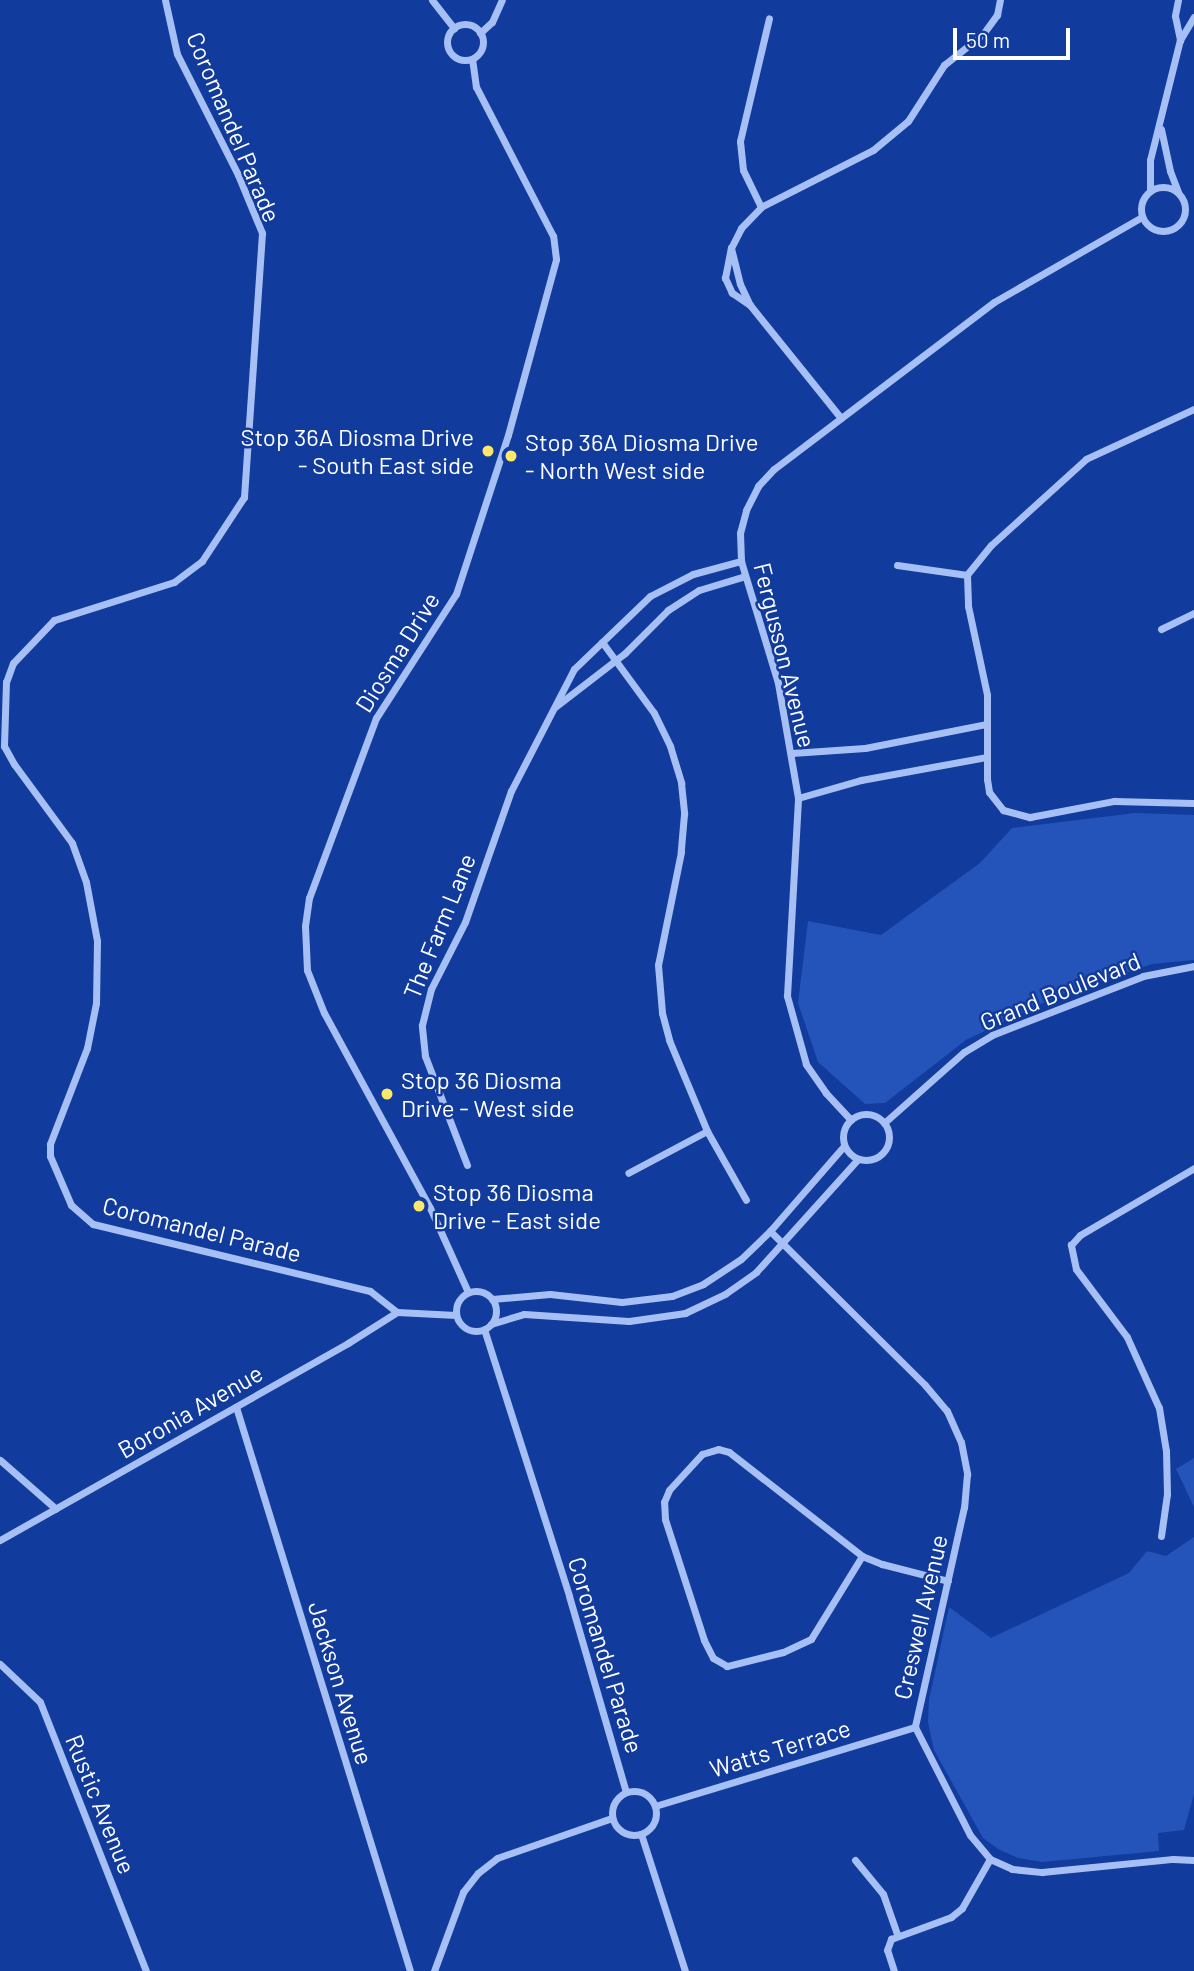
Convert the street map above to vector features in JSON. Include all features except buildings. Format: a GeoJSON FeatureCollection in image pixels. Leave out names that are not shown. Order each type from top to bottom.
{"type":"FeatureCollection","features":[{"type":"Feature","properties":{"kind":"street","name":"Coromandel Parade"},"geometry":{"type":"LineString","coordinates":[[165,0],[177,54],[238,175],[262,233],[244,497],[202,561],[174,582],[54,620],[13,663],[6,682],[4,746],[14,764],[72,843],[86,882],[97,942],[96,1003],[89,1037],[50,1144],[50,1156],[71,1205],[93,1224],[370,1292],[397,1312]]}},
{"type":"Feature","properties":{"kind":"street"},"geometry":{"type":"LineString","coordinates":[[432,0],[454,28]]}},
{"type":"Feature","properties":{"kind":"street"},"geometry":{"type":"LineString","coordinates":[[480,33],[492,22],[502,0]]}},
{"type":"Feature","properties":{"kind":"street"},"geometry":{"type":"LineString","coordinates":[[750,304],[732,293],[725,278],[731,248],[741,228],[761,207],[873,150],[908,121],[944,65],[983,34],[997,15],[1000,0]]}},
{"type":"Feature","properties":{"kind":"street"},"geometry":{"type":"LineString","coordinates":[[1178,0],[1175,16],[1180,40]]}},
{"type":"Feature","properties":{"kind":"street"},"geometry":{"type":"LineString","coordinates":[[1150,191],[1150,160],[1160,129],[1180,40],[1194,17]]}},
{"type":"Feature","properties":{"kind":"street"},"geometry":{"type":"LineString","coordinates":[[761,207],[743,170],[740,141],[769,18]]}},
{"type":"Feature","properties":{"kind":"street"},"geometry":{"type":"LineString","coordinates":[[465,24],[480,33],[482,45],[472,59],[461,60],[448,49],[447,38],[454,28],[465,24]]}},
{"type":"Feature","properties":{"kind":"street","name":"Diosma Drive"},"geometry":{"type":"LineString","coordinates":[[468,1292],[430,1208],[324,1013],[307,970],[305,926],[309,898],[376,718],[456,594],[508,435],[556,259],[553,236],[476,87],[472,59]]}},
{"type":"Feature","properties":{"kind":"street"},"geometry":{"type":"LineString","coordinates":[[1160,129],[1170,171],[1185,202],[1184,217],[1180,224],[1167,231],[1152,228],[1142,217],[1143,200],[1150,191],[1165,186],[1179,193]]}},
{"type":"Feature","properties":{"kind":"street"},"geometry":{"type":"LineString","coordinates":[[1185,202],[1194,201]]}},
{"type":"Feature","properties":{"kind":"street","name":"Fergusson Avenue"},"geometry":{"type":"LineString","coordinates":[[851,1120],[826,1093],[806,1064],[787,996],[798,798],[778,683],[741,561],[740,533],[746,510],[758,486],[774,470],[993,302],[1142,217]]}},
{"type":"Feature","properties":{"kind":"street"},"geometry":{"type":"LineString","coordinates":[[731,248],[740,284],[750,304],[841,418]]}},
{"type":"Feature","properties":{"kind":"street"},"geometry":{"type":"LineString","coordinates":[[1194,409],[1086,459],[990,545],[967,575],[968,606],[987,695],[986,757],[989,792],[1003,810],[1030,817],[1114,801],[1194,803]]}},
{"type":"Feature","properties":{"kind":"street","name":"The Farm Lane"},"geometry":{"type":"LineString","coordinates":[[467,1165],[425,1056],[422,1025],[431,989],[465,922],[511,791],[574,669],[650,596],[670,583],[741,561]]}},
{"type":"Feature","properties":{"kind":"street"},"geometry":{"type":"LineString","coordinates":[[897,565],[967,575]]}},
{"type":"Feature","properties":{"kind":"street","name":"The Farm Lane"},"geometry":{"type":"LineString","coordinates":[[554,708],[616,661],[678,603],[699,590],[745,576]]}},
{"type":"Feature","properties":{"kind":"street"},"geometry":{"type":"LineString","coordinates":[[1161,629],[1194,613]]}},
{"type":"Feature","properties":{"kind":"street"},"geometry":{"type":"LineString","coordinates":[[602,642],[654,713],[670,746],[681,783],[684,814],[681,852],[658,965],[662,1013],[669,1040],[707,1131],[747,1200]]}},
{"type":"Feature","properties":{"kind":"street"},"geometry":{"type":"LineString","coordinates":[[792,753],[865,748],[986,724]]}},
{"type":"Feature","properties":{"kind":"street"},"geometry":{"type":"LineString","coordinates":[[798,798],[861,780],[986,757]]}},
{"type":"Feature","properties":{"kind":"street","name":"Grand Boulevard"},"geometry":{"type":"LineString","coordinates":[[884,1123],[964,1052],[992,1035],[1143,976],[1194,966]]}},
{"type":"Feature","properties":{"kind":"street"},"geometry":{"type":"LineString","coordinates":[[844,1146],[858,1159],[873,1159],[885,1150],[889,1136],[884,1123],[872,1115],[851,1120],[844,1132],[844,1146],[770,1231],[741,1259],[704,1284],[671,1296],[622,1301],[550,1294],[492,1299],[481,1292],[468,1292],[459,1299],[456,1315],[467,1329],[484,1329],[524,1314],[629,1321],[685,1313],[725,1294],[756,1272],[858,1159]]}},
{"type":"Feature","properties":{"kind":"street"},"geometry":{"type":"LineString","coordinates":[[628,1173],[707,1131]]}},
{"type":"Feature","properties":{"kind":"street"},"geometry":{"type":"LineString","coordinates":[[1161,1536],[1167,1494],[1166,1451],[1158,1408],[1127,1337],[1076,1269],[1071,1245],[1080,1235],[1194,1168]]}},
{"type":"Feature","properties":{"kind":"street","name":"Creswell Avenue"},"geometry":{"type":"LineString","coordinates":[[770,1231],[947,1411],[961,1442],[967,1474],[964,1507],[915,1727],[970,1835],[990,1859]]}},
{"type":"Feature","properties":{"kind":"street"},"geometry":{"type":"LineString","coordinates":[[492,1299],[496,1312],[492,1324]]}},
{"type":"Feature","properties":{"kind":"street"},"geometry":{"type":"LineString","coordinates":[[397,1312],[456,1315]]}},
{"type":"Feature","properties":{"kind":"street","name":"Boronia Avenue"},"geometry":{"type":"LineString","coordinates":[[0,1540],[236,1407],[397,1312]]}},
{"type":"Feature","properties":{"kind":"street","name":"Coromandel Parade"},"geometry":{"type":"LineString","coordinates":[[484,1329],[569,1596],[626,1792]]}},
{"type":"Feature","properties":{"kind":"street","name":"Jackson Avenue"},"geometry":{"type":"LineString","coordinates":[[236,1407],[410,1971]]}},
{"type":"Feature","properties":{"kind":"street"},"geometry":{"type":"LineString","coordinates":[[862,1556],[811,1639],[783,1652],[727,1666],[713,1658],[704,1640],[665,1519],[664,1502],[669,1490],[702,1454],[718,1449],[729,1452],[862,1556],[948,1581]]}},
{"type":"Feature","properties":{"kind":"street"},"geometry":{"type":"LineString","coordinates":[[0,1460],[56,1509]]}},
{"type":"Feature","properties":{"kind":"street","name":"Rustic Avenue"},"geometry":{"type":"LineString","coordinates":[[0,1664],[40,1702],[146,1971]]}},
{"type":"Feature","properties":{"kind":"street","name":"Watts Terrace"},"geometry":{"type":"LineString","coordinates":[[655,1806],[915,1727]]}},
{"type":"Feature","properties":{"kind":"street"},"geometry":{"type":"LineString","coordinates":[[626,1792],[647,1794],[655,1806],[652,1825],[641,1833],[627,1834],[620,1830],[612,1818],[613,1805],[626,1792]]}},
{"type":"Feature","properties":{"kind":"street"},"geometry":{"type":"LineString","coordinates":[[434,1971],[463,1892],[478,1873],[497,1858],[612,1818]]}},
{"type":"Feature","properties":{"kind":"street"},"geometry":{"type":"LineString","coordinates":[[641,1833],[685,1971]]}},
{"type":"Feature","properties":{"kind":"street"},"geometry":{"type":"LineString","coordinates":[[894,1971],[887,1950],[891,1939],[897,1934],[951,1917],[962,1908],[990,1859],[1012,1869],[1042,1872],[1173,1859],[1194,1860]]}},
{"type":"Feature","properties":{"kind":"street"},"geometry":{"type":"LineString","coordinates":[[855,1860],[883,1894],[897,1934]]}},
{"type":"Feature","properties":{"kind":"shaded area"},"geometry":{"type":"Polygon","coordinates":[[[1135,813],[1194,815],[1194,960],[1152,964],[1058,996],[966,1040],[885,1103],[865,1104],[818,1062],[798,1003],[808,921],[881,935],[980,863],[1012,828],[1135,813]]]}},
{"type":"Feature","properties":{"kind":"shaded area"},"geometry":{"type":"Polygon","coordinates":[[[1194,1458],[1194,1507],[1176,1469],[1194,1458]]]}},
{"type":"Feature","properties":{"kind":"shaded area"},"geometry":{"type":"Polygon","coordinates":[[[1194,1537],[1194,1794],[1184,1830],[1158,1833],[1159,1851],[1042,1862],[1018,1858],[998,1849],[983,1838],[934,1750],[928,1722],[929,1700],[949,1607],[991,1638],[1129,1573],[1147,1551],[1166,1556],[1194,1537]]]}},
{"type":"Feature","properties":{"kind":"place","name":"Stop 36A Diosma Drive - South East side"},"geometry":{"type":"Point","coordinates":[488,451]}},
{"type":"Feature","properties":{"kind":"place","name":"Stop 36A Diosma Drive - North West side"},"geometry":{"type":"Point","coordinates":[511,456]}},
{"type":"Feature","properties":{"kind":"place","name":"Stop 36 Diosma Drive - West side"},"geometry":{"type":"Point","coordinates":[387,1094]}},
{"type":"Feature","properties":{"kind":"place","name":"Stop 36 Diosma Drive - East side"},"geometry":{"type":"Point","coordinates":[419,1206]}}]}
